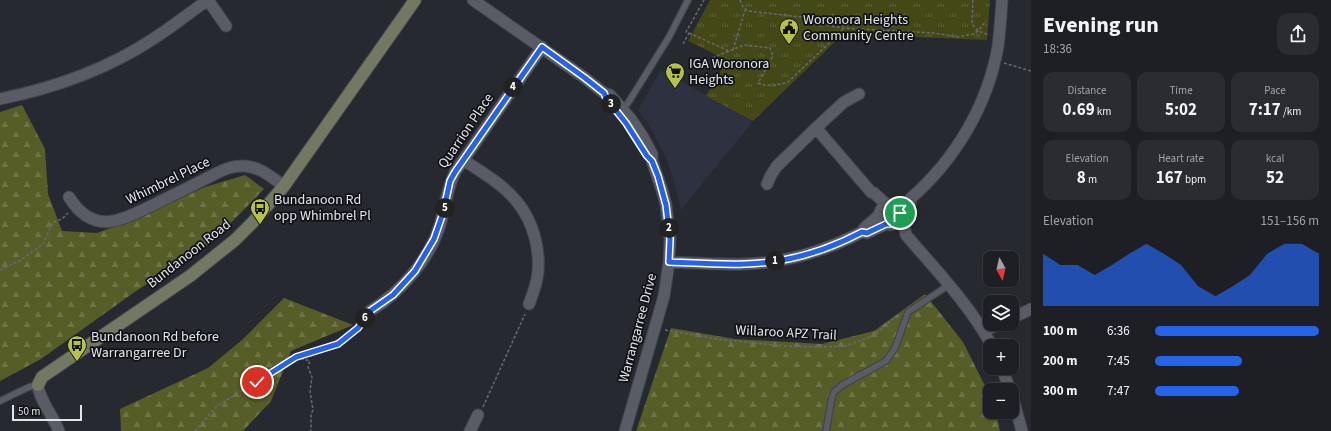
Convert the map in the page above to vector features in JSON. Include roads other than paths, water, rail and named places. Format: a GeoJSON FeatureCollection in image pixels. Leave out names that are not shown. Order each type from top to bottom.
{"type":"FeatureCollection","features":[{"type":"Feature","properties":{"kind":"street"},"geometry":{"type":"LineString","coordinates":[[0,99],[46,89],[76,79],[96,70],[153,39],[208,0],[226,26]]}},
{"type":"Feature","properties":{"kind":"street","name":"Bundanoon Road"},"geometry":{"type":"LineString","coordinates":[[38,385],[42,377],[184,280],[212,259],[235,240],[253,222],[284,186],[415,0]]}},
{"type":"Feature","properties":{"kind":"street","name":"Warrangarree Drive"},"geometry":{"type":"LineString","coordinates":[[473,0],[542,47],[604,93],[606,98],[621,111],[647,156],[652,161],[658,176],[666,205],[670,239],[669,262],[664,296],[625,431]]}},
{"type":"Feature","properties":{"kind":"street"},"geometry":{"type":"LineString","coordinates":[[669,262],[747,264],[783,260],[800,256],[832,246],[862,232],[864,228],[910,204],[910,199],[929,182],[943,166],[962,138],[980,103],[994,61],[999,35],[1002,0]]}},
{"type":"Feature","properties":{"kind":"street","name":"Quarrion Place"},"geometry":{"type":"LineString","coordinates":[[370,311],[393,295],[415,271],[434,239],[439,227],[450,181],[455,172],[542,47]]}},
{"type":"Feature","properties":{"kind":"street"},"geometry":{"type":"LineString","coordinates":[[767,184],[777,166],[844,102],[859,94]]}},
{"type":"Feature","properties":{"kind":"street"},"geometry":{"type":"LineString","coordinates":[[816,128],[871,192],[874,193],[901,234],[906,235],[962,300],[983,330]]}},
{"type":"Feature","properties":{"kind":"street"},"geometry":{"type":"LineString","coordinates":[[463,160],[508,192],[518,203],[528,220],[535,238],[538,261],[537,282],[529,304]]}},
{"type":"Feature","properties":{"kind":"street","name":"Whimbrel Place"},"geometry":{"type":"LineString","coordinates":[[72,201],[80,212],[94,220],[110,222],[118,221],[236,166],[256,168],[265,172],[284,186]]}},
{"type":"Feature","properties":{"kind":"street"},"geometry":{"type":"LineString","coordinates":[[1019,315],[1031,309]]}},
{"type":"Feature","properties":{"kind":"street"},"geometry":{"type":"LineString","coordinates":[[984,331],[988,339]]}},
{"type":"Feature","properties":{"kind":"street"},"geometry":{"type":"LineString","coordinates":[[38,385],[41,398],[55,420],[59,431]]}},
{"type":"Feature","properties":{"kind":"street"},"geometry":{"type":"LineString","coordinates":[[470,431],[478,416]]}},
{"type":"Feature","properties":{"kind":"street"},"geometry":{"type":"LineString","coordinates":[[1019,419],[1022,431]]}},
{"type":"Feature","properties":{"kind":"lane"},"geometry":{"type":"LineString","coordinates":[[621,111],[669,37],[688,0]]}},
{"type":"Feature","properties":{"kind":"lane"},"geometry":{"type":"LineString","coordinates":[[826,431],[834,392],[842,385],[886,361],[896,348],[908,312],[948,285]]}},
{"type":"Feature","properties":{"kind":"lane"},"geometry":{"type":"LineString","coordinates":[[0,401],[29,386],[38,385]]}},
{"type":"Feature","properties":{"kind":"place","name":"Woronora Heights Community Centre"},"geometry":{"type":"Point","coordinates":[789,45]}},
{"type":"Feature","properties":{"kind":"place","name":"IGA Woronora Heights"},"geometry":{"type":"Point","coordinates":[675,89]}},
{"type":"Feature","properties":{"kind":"place","name":"Bundanoon Rd opp Whimbrel Pl"},"geometry":{"type":"Point","coordinates":[260,225]}},
{"type":"Feature","properties":{"kind":"place","name":"Bundanoon Rd before Warrangarree Dr"},"geometry":{"type":"Point","coordinates":[77,362]}}]}
